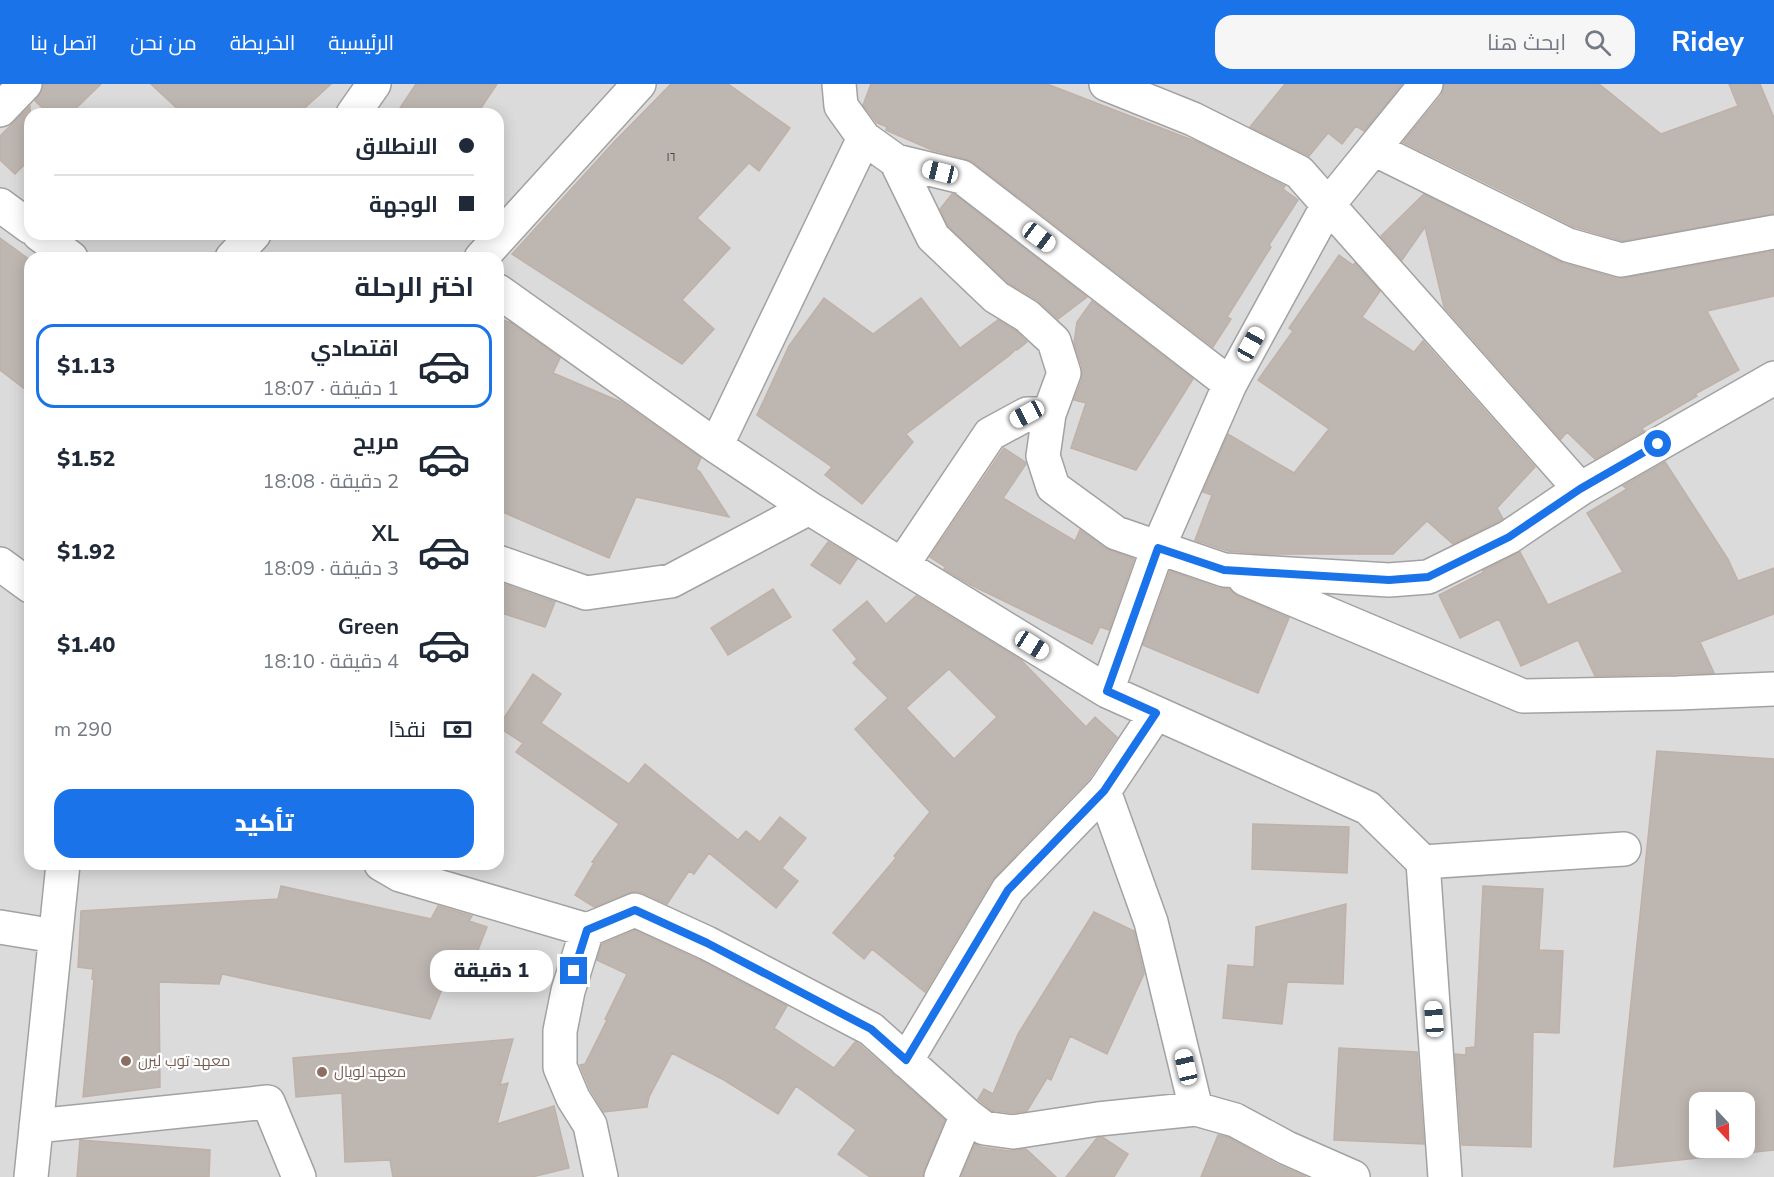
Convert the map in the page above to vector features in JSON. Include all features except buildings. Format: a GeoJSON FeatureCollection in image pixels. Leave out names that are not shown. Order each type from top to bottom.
{"type":"FeatureCollection","features":[{"type":"Feature","properties":{"kind":"street"},"geometry":{"type":"LineString","coordinates":[[0,110],[25,84]]}},
{"type":"Feature","properties":{"kind":"street"},"geometry":{"type":"LineString","coordinates":[[357,108],[374,84]]}},
{"type":"Feature","properties":{"kind":"street"},"geometry":{"type":"LineString","coordinates":[[504,233],[639,84]]}},
{"type":"Feature","properties":{"kind":"street"},"geometry":{"type":"LineString","coordinates":[[838,84],[841,106],[864,138],[896,161],[962,177],[1230,384]]}},
{"type":"Feature","properties":{"kind":"street"},"geometry":{"type":"LineString","coordinates":[[1106,84],[1193,119],[1299,172],[1580,489]]}},
{"type":"Feature","properties":{"kind":"street"},"geometry":{"type":"LineString","coordinates":[[1107,691],[1158,548],[1230,384],[1328,206],[1426,84]]}},
{"type":"Feature","properties":{"kind":"street"},"geometry":{"type":"LineString","coordinates":[[716,446],[864,138]]}},
{"type":"Feature","properties":{"kind":"street"},"geometry":{"type":"LineString","coordinates":[[1374,149],[1568,245],[1621,260],[1774,232]]}},
{"type":"Feature","properties":{"kind":"street"},"geometry":{"type":"LineString","coordinates":[[896,161],[933,237],[996,297],[1027,316],[1054,341],[1064,373],[1049,414],[1043,456],[1053,487],[1116,533],[1224,570],[1523,696],[1678,693],[1774,688]]}},
{"type":"Feature","properties":{"kind":"street"},"geometry":{"type":"LineString","coordinates":[[0,204],[24,222]]}},
{"type":"Feature","properties":{"kind":"street"},"geometry":{"type":"LineString","coordinates":[[47,240],[63,252]]}},
{"type":"Feature","properties":{"kind":"street"},"geometry":{"type":"LineString","coordinates":[[238,252],[248,240]]}},
{"type":"Feature","properties":{"kind":"street"},"geometry":{"type":"LineString","coordinates":[[486,252],[497,240]]}},
{"type":"Feature","properties":{"kind":"street"},"geometry":{"type":"LineString","coordinates":[[504,295],[716,446],[809,508],[1107,691],[1368,808],[1423,862],[1445,1177]]}},
{"type":"Feature","properties":{"kind":"street"},"geometry":{"type":"LineString","coordinates":[[1224,570],[1389,580],[1428,577],[1509,537],[1580,489],[1774,378]]}},
{"type":"Feature","properties":{"kind":"street"},"geometry":{"type":"LineString","coordinates":[[902,565],[990,434],[1027,414],[1049,414]]}},
{"type":"Feature","properties":{"kind":"street"},"geometry":{"type":"LineString","coordinates":[[504,564],[586,593],[671,581],[809,508]]}},
{"type":"Feature","properties":{"kind":"street"},"geometry":{"type":"LineString","coordinates":[[0,564],[24,582]]}},
{"type":"Feature","properties":{"kind":"street"},"geometry":{"type":"LineString","coordinates":[[906,1060],[1008,890],[1104,791],[1156,713]]}},
{"type":"Feature","properties":{"kind":"street"},"geometry":{"type":"LineString","coordinates":[[1104,791],[1151,922],[1196,1109]]}},
{"type":"Feature","properties":{"kind":"street"},"geometry":{"type":"LineString","coordinates":[[1423,862],[1624,849]]}},
{"type":"Feature","properties":{"kind":"street"},"geometry":{"type":"LineString","coordinates":[[31,1177],[62,870]]}},
{"type":"Feature","properties":{"kind":"street"},"geometry":{"type":"LineString","coordinates":[[391,870],[400,875],[587,930],[635,910],[707,943],[871,1029],[984,1128],[1013,1132],[1098,1119],[1196,1109],[1235,1120],[1287,1148],[1353,1177]]}},
{"type":"Feature","properties":{"kind":"street"},"geometry":{"type":"LineString","coordinates":[[0,927],[55,936]]}},
{"type":"Feature","properties":{"kind":"street"},"geometry":{"type":"LineString","coordinates":[[587,930],[568,991],[560,1031],[560,1067],[573,1098],[590,1125],[601,1177]]}},
{"type":"Feature","properties":{"kind":"street"},"geometry":{"type":"LineString","coordinates":[[36,1126],[268,1102],[299,1177]]}},
{"type":"Feature","properties":{"kind":"street"},"geometry":{"type":"LineString","coordinates":[[941,1177],[967,1115]]}},
{"type":"Feature","properties":{"kind":"shaded area"},"geometry":{"type":"Polygon","coordinates":[[[0,84],[1774,84],[1774,1177],[0,1177],[0,84]]]}},
{"type":"Feature","properties":{"kind":"place","name":"معهد توب ليرن"},"geometry":{"type":"Point","coordinates":[126,1061]}},
{"type":"Feature","properties":{"kind":"place","name":"معهد لويال"},"geometry":{"type":"Point","coordinates":[322,1072]}},
{"type":"Feature","properties":{"kind":"route"},"geometry":{"type":"LineString","coordinates":[[574,971],[587,930],[635,910],[707,943],[871,1029],[906,1060],[1008,890],[1104,791],[1156,713],[1107,691],[1158,548],[1224,570],[1389,580],[1428,577],[1509,537],[1580,489],[1658,444]]}}]}
